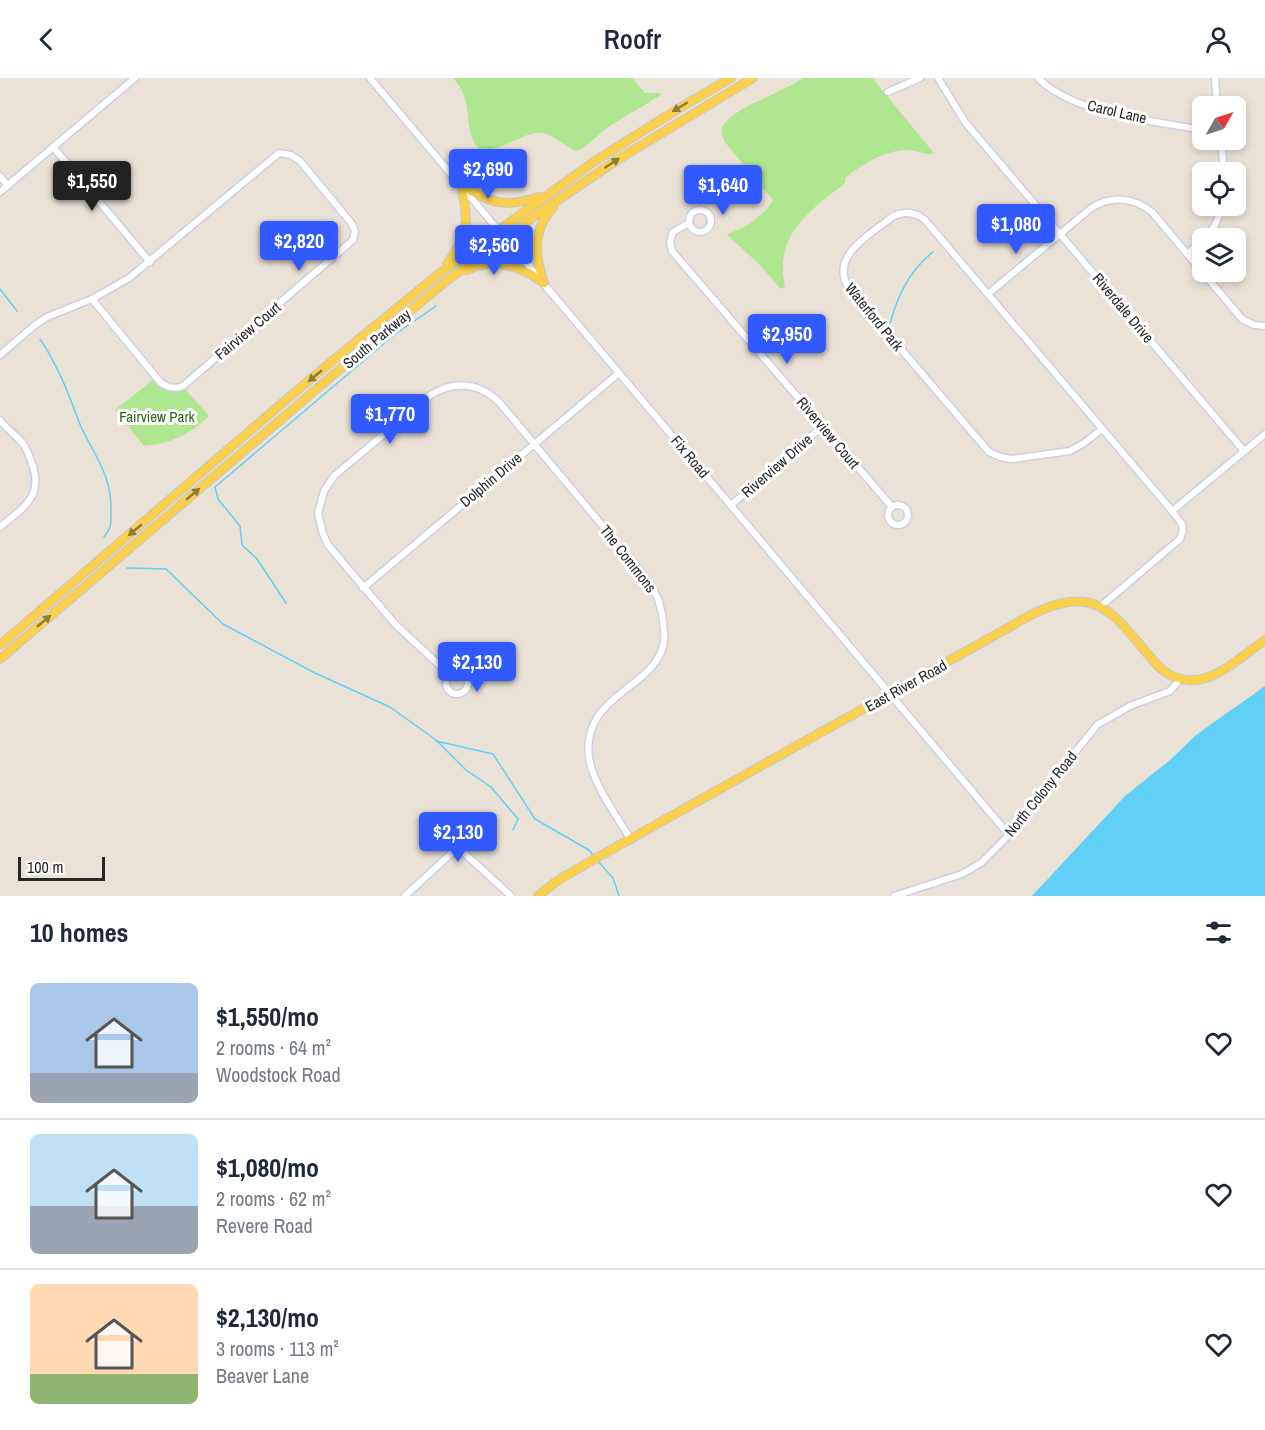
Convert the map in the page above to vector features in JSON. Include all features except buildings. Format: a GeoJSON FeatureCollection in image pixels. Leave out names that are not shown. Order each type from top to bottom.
{"type":"FeatureCollection","features":[{"type":"Feature","properties":{"kind":"main road","name":"South Parkway"},"geometry":{"type":"LineString","coordinates":[[0,645],[314,376],[441,272],[498,229],[632,137],[731,78]]}},
{"type":"Feature","properties":{"kind":"main road","name":"South Parkway"},"geometry":{"type":"LineString","coordinates":[[0,659],[320,386],[446,282],[563,196],[680,121],[753,78]]}},
{"type":"Feature","properties":{"kind":"main road"},"geometry":{"type":"LineString","coordinates":[[461,185],[480,196],[501,203],[519,203],[549,193]]}},
{"type":"Feature","properties":{"kind":"main road"},"geometry":{"type":"LineString","coordinates":[[441,272],[462,243],[466,232],[467,216],[461,185]]}},
{"type":"Feature","properties":{"kind":"main road"},"geometry":{"type":"LineString","coordinates":[[544,283],[536,256],[537,236],[544,220],[563,196]]}},
{"type":"Feature","properties":{"kind":"main road"},"geometry":{"type":"LineString","coordinates":[[446,282],[473,267],[499,263],[515,267],[544,283]]}},
{"type":"Feature","properties":{"kind":"main road","name":"East River Road"},"geometry":{"type":"LineString","coordinates":[[538,896],[551,885],[601,855],[1049,606],[1073,600],[1101,606]]}},
{"type":"Feature","properties":{"kind":"main road"},"geometry":{"type":"LineString","coordinates":[[1101,606],[1115,616],[1160,668],[1180,680],[1194,682],[1205,679],[1265,640]]}},
{"type":"Feature","properties":{"kind":"street"},"geometry":{"type":"LineString","coordinates":[[0,192],[135,78]]}},
{"type":"Feature","properties":{"kind":"street","name":"Fix Road"},"geometry":{"type":"LineString","coordinates":[[370,78],[1009,835]]}},
{"type":"Feature","properties":{"kind":"street"},"geometry":{"type":"LineString","coordinates":[[888,92],[920,78]]}},
{"type":"Feature","properties":{"kind":"street","name":"Riverdale Drive"},"geometry":{"type":"LineString","coordinates":[[938,78],[965,122],[1244,451]]}},
{"type":"Feature","properties":{"kind":"street","name":"Carol Lane"},"geometry":{"type":"LineString","coordinates":[[1038,78],[1050,89],[1074,102],[1119,114],[1192,128]]}},
{"type":"Feature","properties":{"kind":"street"},"geometry":{"type":"LineString","coordinates":[[1215,78],[1216,96]]}},
{"type":"Feature","properties":{"kind":"street"},"geometry":{"type":"LineString","coordinates":[[53,147],[150,262]]}},
{"type":"Feature","properties":{"kind":"street","name":"Fairview Court"},"geometry":{"type":"LineString","coordinates":[[283,152],[300,161],[352,224],[355,231],[355,238],[350,244],[180,387],[171,388],[160,382],[92,299],[113,289],[150,262],[276,154],[283,152]]}},
{"type":"Feature","properties":{"kind":"street"},"geometry":{"type":"LineString","coordinates":[[0,176],[8,186]]}},
{"type":"Feature","properties":{"kind":"street"},"geometry":{"type":"LineString","coordinates":[[988,294],[1096,204],[1125,200],[1143,206],[1152,212],[1242,319],[1254,325],[1265,326]]}},
{"type":"Feature","properties":{"kind":"street","name":"Waterford Park"},"geometry":{"type":"LineString","coordinates":[[1101,606],[1180,539],[1183,527],[1172,511],[925,219],[909,213],[898,214],[850,252],[842,269],[848,287],[989,452],[1012,459],[1070,450],[1084,443],[1102,429]]}},
{"type":"Feature","properties":{"kind":"street","name":"Riverview Court"},"geometry":{"type":"LineString","coordinates":[[689,223],[673,232],[670,242],[672,250],[892,507]]}},
{"type":"Feature","properties":{"kind":"street"},"geometry":{"type":"LineString","coordinates":[[1186,254],[1192,249]]}},
{"type":"Feature","properties":{"kind":"street"},"geometry":{"type":"LineString","coordinates":[[0,355],[47,317],[92,299]]}},
{"type":"Feature","properties":{"kind":"street","name":"Dolphin Drive"},"geometry":{"type":"LineString","coordinates":[[363,588],[619,373]]}},
{"type":"Feature","properties":{"kind":"street","name":"The Commons"},"geometry":{"type":"LineString","coordinates":[[449,674],[395,624],[328,545],[322,534],[318,513],[321,498],[328,483],[432,394],[455,384],[473,386],[491,395],[642,573],[658,597],[664,624],[664,643],[650,667],[602,711],[593,727],[590,739],[589,756],[595,777],[631,840]]}},
{"type":"Feature","properties":{"kind":"street"},"geometry":{"type":"LineString","coordinates":[[0,420],[23,444],[37,481],[28,502],[0,526]]}},
{"type":"Feature","properties":{"kind":"street","name":"Riverview Drive"},"geometry":{"type":"LineString","coordinates":[[730,505],[823,426]]}},
{"type":"Feature","properties":{"kind":"street"},"geometry":{"type":"LineString","coordinates":[[1172,511],[1265,434]]}},
{"type":"Feature","properties":{"kind":"street","name":"North Colony Road"},"geometry":{"type":"LineString","coordinates":[[894,896],[972,869],[991,855],[1097,725],[1123,708],[1170,691],[1180,680]]}},
{"type":"Feature","properties":{"kind":"street"},"geometry":{"type":"LineString","coordinates":[[405,896],[458,849],[511,896]]}},
{"type":"Feature","properties":{"kind":"green space"},"geometry":{"type":"Polygon","coordinates":[[[453,78],[632,78],[645,93],[660,93],[661,95],[608,127],[576,151],[543,133],[529,135],[497,148],[480,150],[471,134],[465,97],[453,78]]]}},
{"type":"Feature","properties":{"kind":"green space"},"geometry":{"type":"Polygon","coordinates":[[[803,78],[872,78],[934,153],[927,154],[910,150],[889,153],[845,178],[845,183],[805,217],[790,238],[783,263],[785,287],[781,289],[759,264],[727,235],[751,223],[767,209],[773,200],[724,141],[722,130],[723,125],[740,111],[803,78]]]}},
{"type":"Feature","properties":{"kind":"green space","name":"Fairview Park"},"geometry":{"type":"Polygon","coordinates":[[[153,380],[160,387],[171,392],[185,389],[209,416],[179,437],[144,446],[115,410],[153,380]]]}},
{"type":"Feature","properties":{"kind":"water"},"geometry":{"type":"Polygon","coordinates":[[[1265,686],[1265,896],[1032,896],[1125,796],[1170,760],[1196,735],[1265,686]]]}},
{"type":"Feature","properties":{"kind":"waterway"},"geometry":{"type":"LineString","coordinates":[[890,324],[896,303],[911,275],[933,252]]}},
{"type":"Feature","properties":{"kind":"waterway"},"geometry":{"type":"LineString","coordinates":[[0,289],[17,311]]}},
{"type":"Feature","properties":{"kind":"waterway"},"geometry":{"type":"LineString","coordinates":[[286,603],[257,559],[242,545],[240,526],[218,499],[215,487],[394,335],[436,306]]}},
{"type":"Feature","properties":{"kind":"waterway"},"geometry":{"type":"LineString","coordinates":[[40,339],[57,369],[84,434],[105,475],[111,518],[110,528],[104,537]]}},
{"type":"Feature","properties":{"kind":"waterway"},"geometry":{"type":"LineString","coordinates":[[127,568],[166,569],[223,624],[315,673],[390,707],[436,740],[466,770],[491,787],[518,819],[513,830]]}},
{"type":"Feature","properties":{"kind":"waterway"},"geometry":{"type":"LineString","coordinates":[[436,741],[493,754],[535,819],[589,850],[594,856]]}},
{"type":"Feature","properties":{"kind":"waterway"},"geometry":{"type":"LineString","coordinates":[[597,860],[613,878],[619,896]]}}]}
